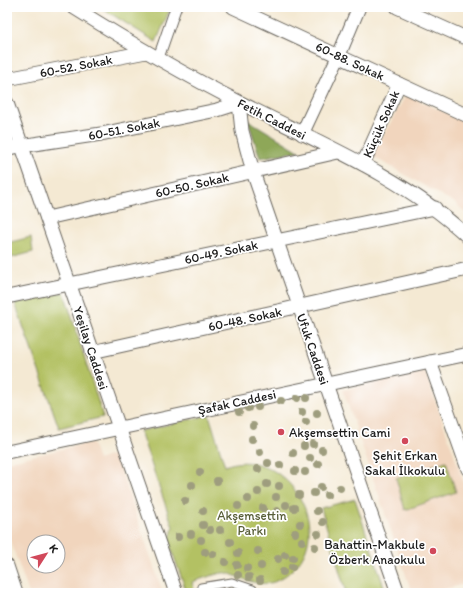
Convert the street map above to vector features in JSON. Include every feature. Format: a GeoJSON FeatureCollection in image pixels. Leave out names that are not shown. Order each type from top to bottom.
{"type":"FeatureCollection","features":[{"type":"Feature","properties":{"kind":"street","name":"Fetih Caddesi"},"geometry":{"type":"LineString","coordinates":[[73,7],[158,59],[239,102],[363,164],[435,208],[468,237]]}},
{"type":"Feature","properties":{"kind":"street"},"geometry":{"type":"LineString","coordinates":[[158,59],[176,7]]}},
{"type":"Feature","properties":{"kind":"street","name":"60-88. Sokak"},"geometry":{"type":"LineString","coordinates":[[232,7],[339,55],[468,116]]}},
{"type":"Feature","properties":{"kind":"street"},"geometry":{"type":"LineString","coordinates":[[302,134],[339,55],[359,7]]}},
{"type":"Feature","properties":{"kind":"street"},"geometry":{"type":"LineString","coordinates":[[397,7],[468,39]]}},
{"type":"Feature","properties":{"kind":"street","name":"60-52. Sokak"},"geometry":{"type":"LineString","coordinates":[[7,79],[146,52]]}},
{"type":"Feature","properties":{"kind":"street","name":"Küçük Sokak"},"geometry":{"type":"LineString","coordinates":[[363,164],[399,84]]}},
{"type":"Feature","properties":{"kind":"street","name":"60-51. Sokak"},"geometry":{"type":"LineString","coordinates":[[7,148],[101,134],[212,111],[239,102]]}},
{"type":"Feature","properties":{"kind":"street","name":"Ufuk Caddesi"},"geometry":{"type":"LineString","coordinates":[[239,102],[242,131],[253,172],[398,593]]}},
{"type":"Feature","properties":{"kind":"street","name":"Yeşilay Caddesi"},"geometry":{"type":"LineString","coordinates":[[7,103],[20,145],[70,284],[118,428],[176,593]]}},
{"type":"Feature","properties":{"kind":"street","name":"60-50. Sokak"},"geometry":{"type":"LineString","coordinates":[[47,218],[338,152]]}},
{"type":"Feature","properties":{"kind":"street","name":"60-49. Sokak"},"geometry":{"type":"LineString","coordinates":[[7,297],[435,208]]}},
{"type":"Feature","properties":{"kind":"street","name":"60-48. Sokak"},"geometry":{"type":"LineString","coordinates":[[92,352],[468,269]]}},
{"type":"Feature","properties":{"kind":"street","name":"Şafak Caddesi"},"geometry":{"type":"LineString","coordinates":[[7,452],[325,383],[468,354]]}},
{"type":"Feature","properties":{"kind":"street"},"geometry":{"type":"LineString","coordinates":[[430,362],[463,439],[468,469]]}},
{"type":"Feature","properties":{"kind":"street"},"geometry":{"type":"LineString","coordinates":[[8,570],[16,593]]}},
{"type":"Feature","properties":{"kind":"lane"},"geometry":{"type":"LineString","coordinates":[[202,587],[232,582],[253,589],[255,593]]}},
{"type":"Feature","properties":{"kind":"shaded area"},"geometry":{"type":"Polygon","coordinates":[[[406,95],[468,123],[468,215],[455,203],[372,156],[406,95]]]}},
{"type":"Feature","properties":{"kind":"shaded area","name":"Şehit Erkan Sakal İlkokulu"},"geometry":{"type":"Polygon","coordinates":[[[425,372],[468,494],[468,583],[430,593],[412,593],[343,390],[425,372]]]}},
{"type":"Feature","properties":{"kind":"shaded area"},"geometry":{"type":"Polygon","coordinates":[[[92,442],[98,460],[115,454],[163,593],[29,593],[7,532],[7,462],[92,442]]]}},
{"type":"Feature","properties":{"kind":"green space"},"geometry":{"type":"Polygon","coordinates":[[[100,7],[171,7],[156,42],[100,7]]]}},
{"type":"Feature","properties":{"kind":"green space"},"geometry":{"type":"Polygon","coordinates":[[[248,120],[299,151],[260,158],[248,120]]]}},
{"type":"Feature","properties":{"kind":"green space"},"geometry":{"type":"Polygon","coordinates":[[[31,237],[33,252],[7,259],[7,243],[31,237]]]}},
{"type":"Feature","properties":{"kind":"green space"},"geometry":{"type":"Polygon","coordinates":[[[64,292],[103,417],[59,428],[15,303],[64,292]]]}},
{"type":"Feature","properties":{"kind":"green space","name":"Akşemsettin Parkı"},"geometry":{"type":"Polygon","coordinates":[[[209,415],[225,466],[246,462],[265,466],[282,477],[296,492],[306,511],[309,530],[306,550],[294,568],[277,581],[256,583],[227,573],[216,574],[192,582],[195,593],[187,593],[169,543],[173,527],[140,431],[209,415]]]}},
{"type":"Feature","properties":{"kind":"green space"},"geometry":{"type":"Polygon","coordinates":[[[446,461],[456,492],[405,510],[396,478],[446,461]]]}},
{"type":"Feature","properties":{"kind":"green space"},"geometry":{"type":"Polygon","coordinates":[[[355,499],[386,593],[346,593],[321,508],[355,499]]]}},
{"type":"Feature","properties":{"kind":"place","name":"Akşemsettin Cami"},"geometry":{"type":"Point","coordinates":[281,432]}},
{"type":"Feature","properties":{"kind":"place","name":"Şehit Erkan Sakal İlkokulu"},"geometry":{"type":"Point","coordinates":[405,441]}},
{"type":"Feature","properties":{"kind":"place","name":"Bahattin-Makbule Özberk Anaokulu"},"geometry":{"type":"Point","coordinates":[433,551]}}]}
